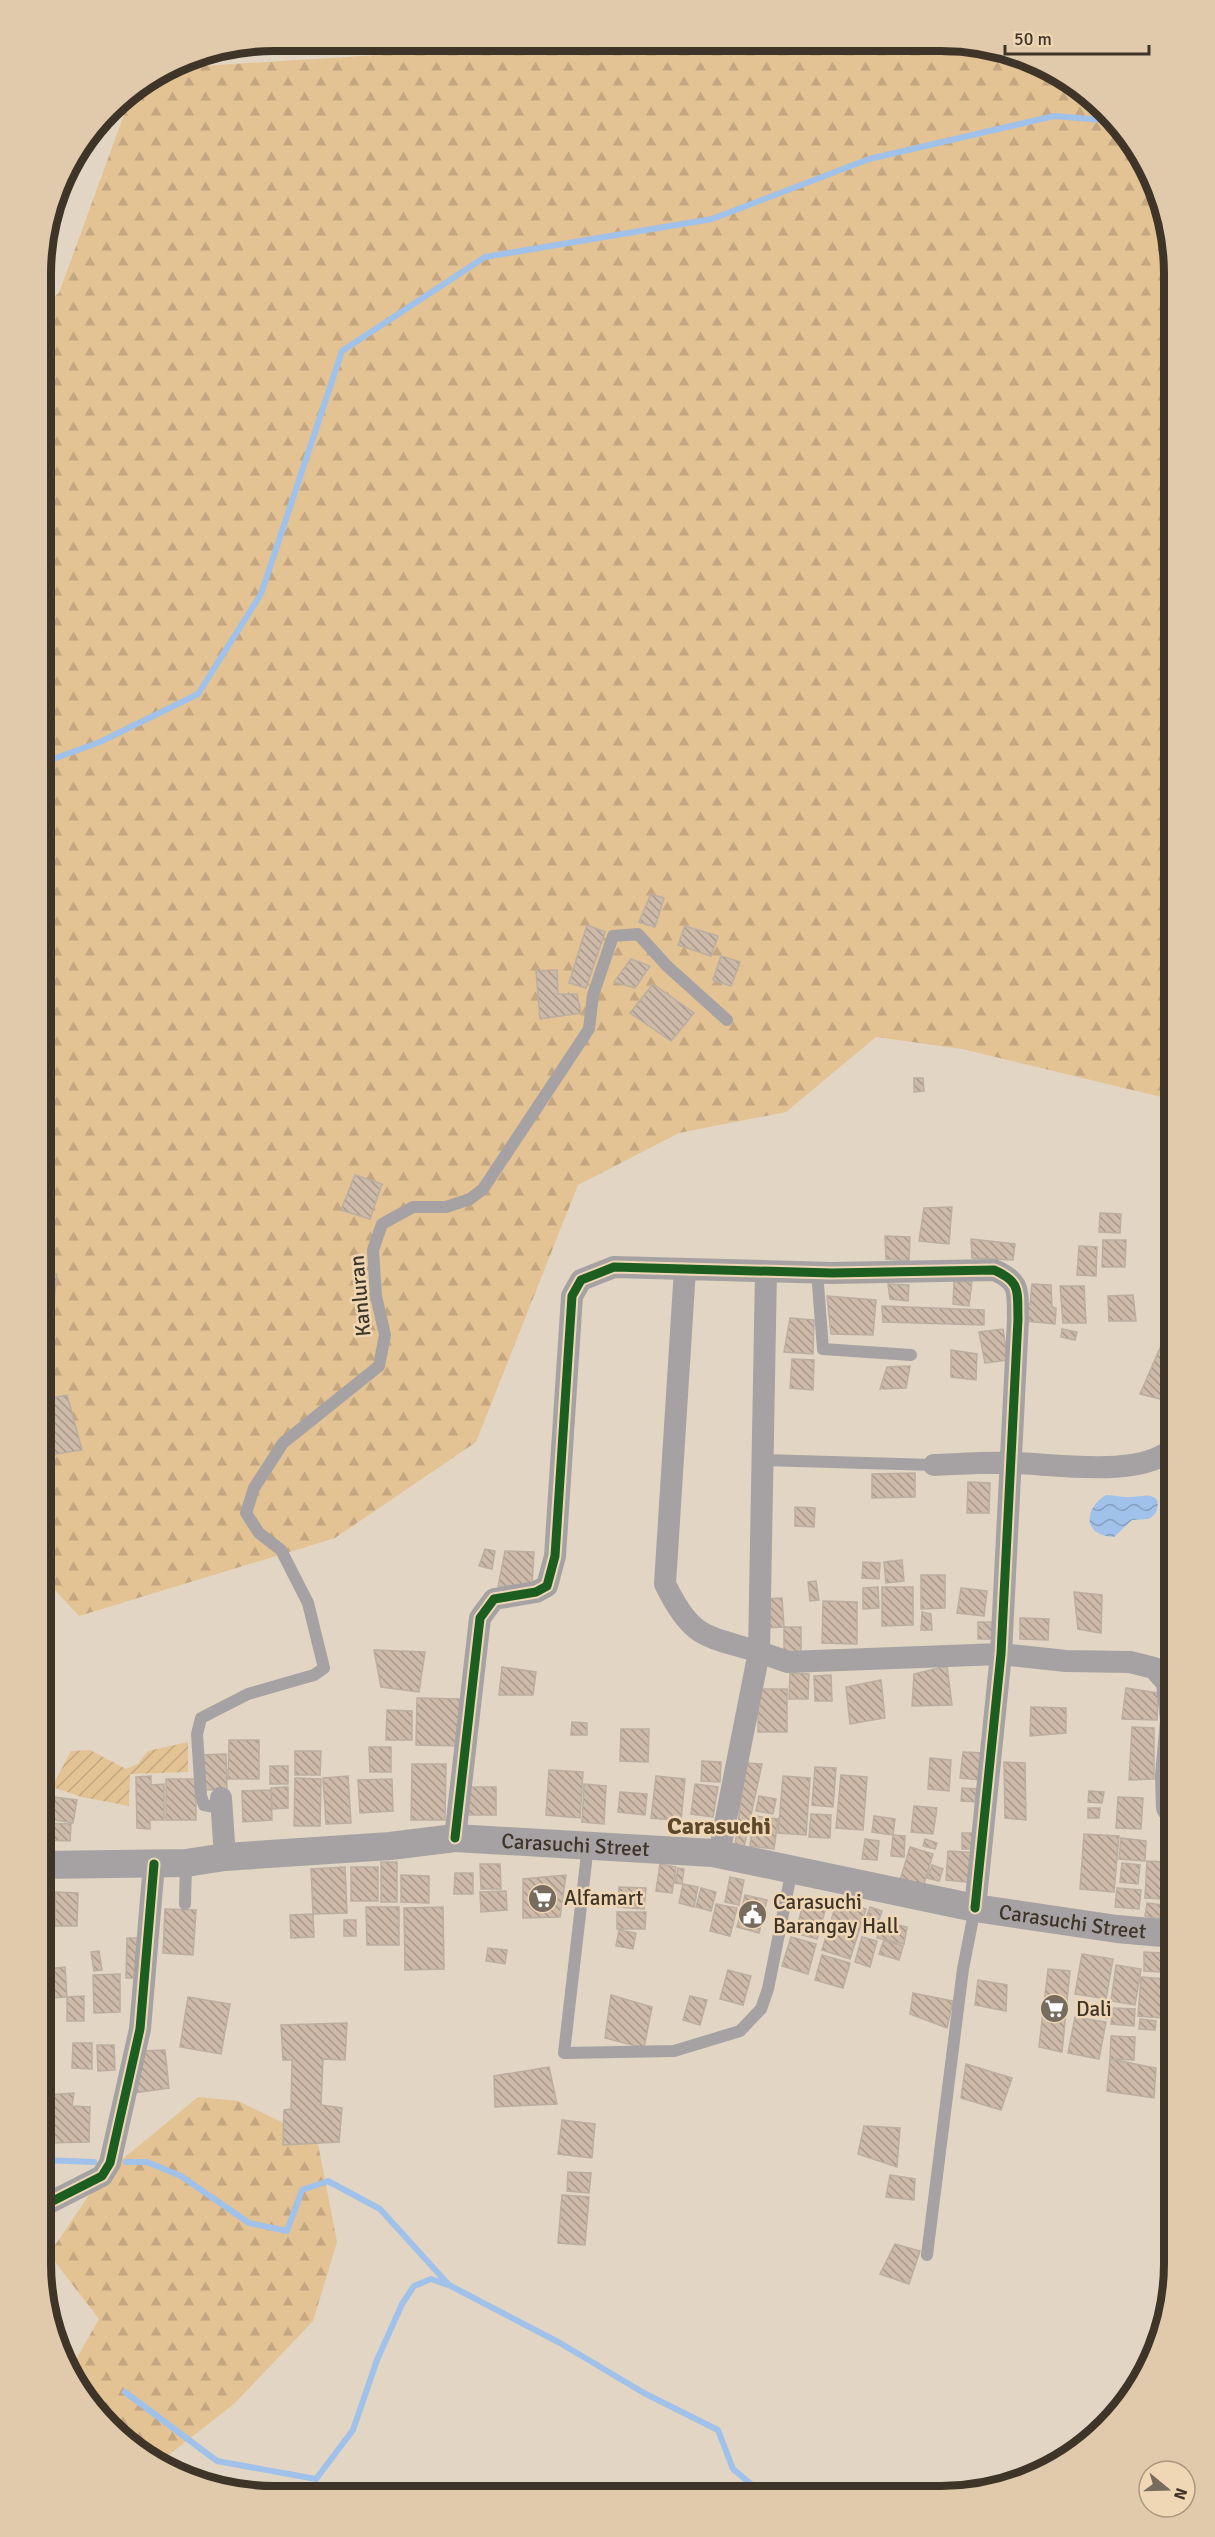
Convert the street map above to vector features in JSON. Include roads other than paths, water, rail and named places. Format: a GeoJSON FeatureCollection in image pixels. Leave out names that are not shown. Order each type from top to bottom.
{"type":"FeatureCollection","features":[{"type":"Feature","properties":{"kind":"street"},"geometry":{"type":"LineString","coordinates":[[455,1838],[480,1618],[494,1599],[536,1592],[547,1586],[555,1556],[572,1296],[581,1280],[614,1266],[817,1272],[994,1270],[1010,1277],[1017,1287],[1018,1319],[1000,1654],[975,1908]]}},
{"type":"Feature","properties":{"kind":"street"},"geometry":{"type":"LineString","coordinates":[[685,1269],[665,1584],[680,1614],[700,1634],[788,1662],[1000,1654],[1066,1661],[1131,1662],[1154,1668],[1164,1680]]}},
{"type":"Feature","properties":{"kind":"street"},"geometry":{"type":"LineString","coordinates":[[719,1854],[759,1652],[766,1271]]}},
{"type":"Feature","properties":{"kind":"street"},"geometry":{"type":"LineString","coordinates":[[934,1465],[1010,1462],[1107,1469],[1164,1456]]}},
{"type":"Feature","properties":{"kind":"street"},"geometry":{"type":"LineString","coordinates":[[221,1803],[225,1857]]}},
{"type":"Feature","properties":{"kind":"street","name":"Carasuchi Street"},"geometry":{"type":"LineString","coordinates":[[51,1865],[186,1863],[225,1857],[390,1846],[455,1838],[588,1845],[719,1854],[975,1908],[1117,1929],[1164,1933]]}},
{"type":"Feature","properties":{"kind":"street"},"geometry":{"type":"LineString","coordinates":[[51,2202],[102,2176],[110,2163],[140,2029],[154,1864]]}},
{"type":"Feature","properties":{"kind":"lane","name":"Kanluran"},"geometry":{"type":"LineString","coordinates":[[221,1803],[204,1805],[201,1796],[197,1734],[201,1718],[248,1694],[314,1675],[324,1668],[308,1603],[281,1550],[259,1533],[246,1513],[254,1488],[284,1443],[379,1366],[385,1335],[376,1296],[373,1250],[382,1224],[413,1207],[446,1207],[470,1199],[483,1189],[589,1029],[593,995],[613,936],[638,934],[667,966],[727,1020]]}},
{"type":"Feature","properties":{"kind":"lane"},"geometry":{"type":"LineString","coordinates":[[817,1272],[823,1349],[911,1355]]}},
{"type":"Feature","properties":{"kind":"lane"},"geometry":{"type":"LineString","coordinates":[[763,1460],[934,1465]]}},
{"type":"Feature","properties":{"kind":"lane"},"geometry":{"type":"LineString","coordinates":[[588,1845],[564,2053],[674,2051],[740,2031],[761,2009],[768,1989],[792,1869]]}},
{"type":"Feature","properties":{"kind":"lane"},"geometry":{"type":"LineString","coordinates":[[185,1904],[186,1863]]}},
{"type":"Feature","properties":{"kind":"lane"},"geometry":{"type":"LineString","coordinates":[[927,2254],[963,1969],[975,1908]]}},
{"type":"Feature","properties":{"kind":"water"},"geometry":{"type":"Polygon","coordinates":[[[1106,1495],[1153,1497],[1158,1503],[1157,1511],[1148,1519],[1132,1520],[1114,1537],[1104,1535],[1096,1532],[1092,1527],[1090,1514],[1098,1501],[1106,1495]]]}},
{"type":"Feature","properties":{"kind":"waterway"},"geometry":{"type":"LineString","coordinates":[[51,760],[100,742],[198,694],[261,594],[342,351],[485,257],[712,219],[869,159],[1054,116],[1103,120]]}},
{"type":"Feature","properties":{"kind":"waterway"},"geometry":{"type":"LineString","coordinates":[[51,2160],[94,2162]]}},
{"type":"Feature","properties":{"kind":"waterway"},"geometry":{"type":"LineString","coordinates":[[126,2162],[147,2162],[181,2176],[249,2223],[287,2231],[302,2190],[328,2181],[380,2209],[449,2285],[560,2343],[644,2393],[718,2430],[733,2469],[753,2486]]}},
{"type":"Feature","properties":{"kind":"waterway"},"geometry":{"type":"LineString","coordinates":[[125,2392],[217,2461],[316,2479],[353,2430],[377,2360],[402,2304],[414,2286],[431,2279],[448,2285]]}},
{"type":"Feature","properties":{"kind":"place","name":"Alfamart"},"geometry":{"type":"Point","coordinates":[543,1898]}},
{"type":"Feature","properties":{"kind":"place","name":"Carasuchi Barangay Hall"},"geometry":{"type":"Point","coordinates":[752,1914]}},
{"type":"Feature","properties":{"kind":"place","name":"Dali"},"geometry":{"type":"Point","coordinates":[1055,2009]}},
{"type":"Feature","properties":{"kind":"district","name":"Carasuchi"},"geometry":{"type":"Point","coordinates":[719,1826]}}]}
